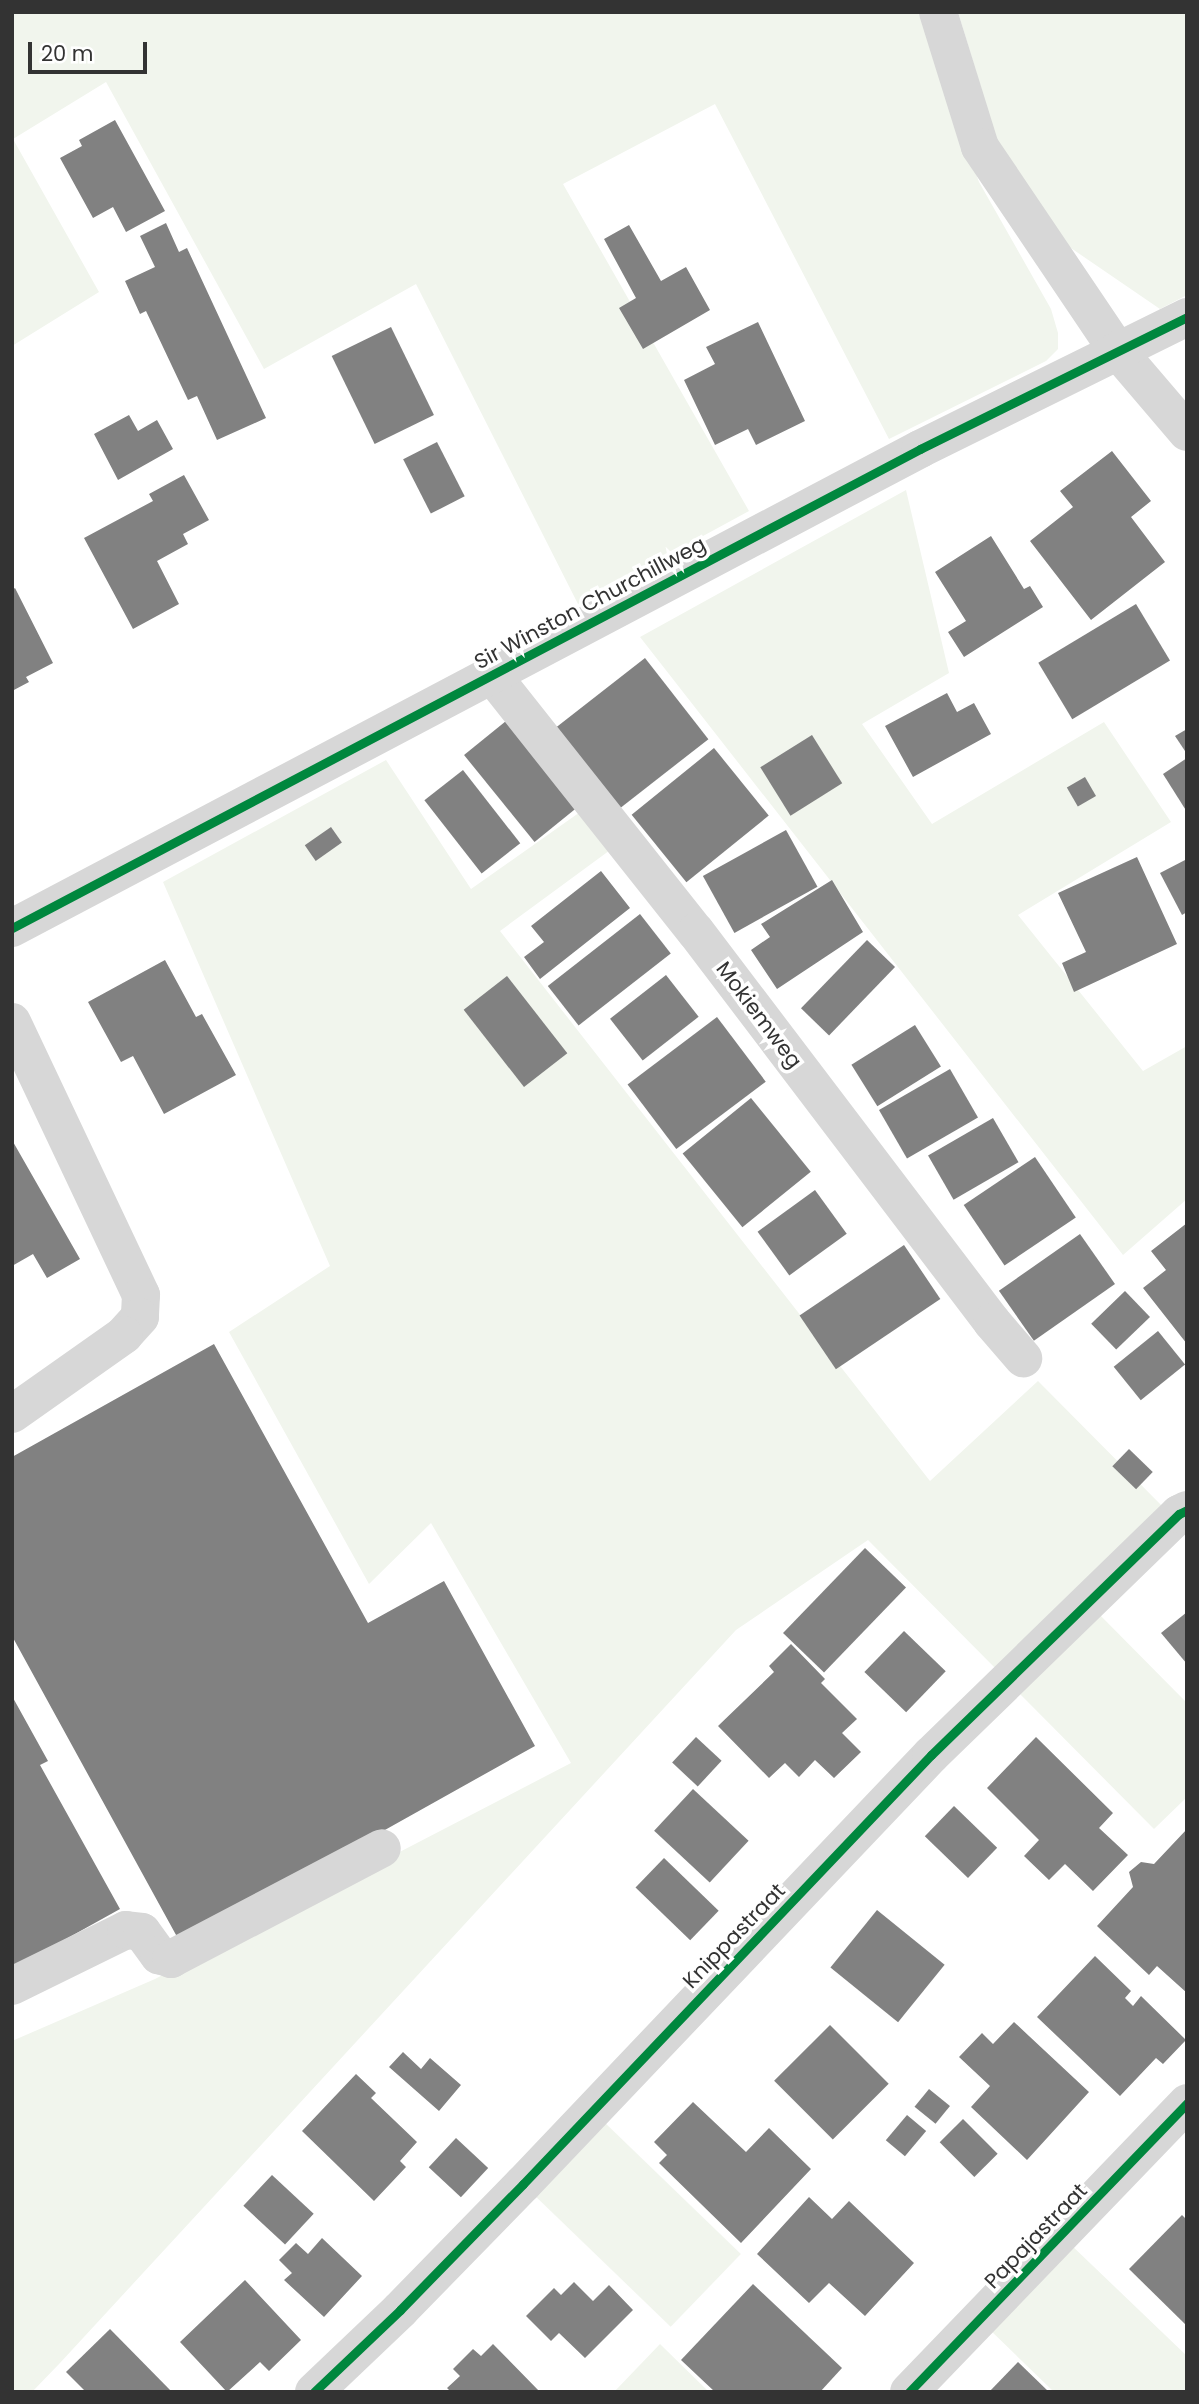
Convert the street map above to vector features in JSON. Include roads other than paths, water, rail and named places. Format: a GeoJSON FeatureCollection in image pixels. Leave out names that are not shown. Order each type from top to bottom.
{"type":"FeatureCollection","features":[{"type":"Feature","properties":{"kind":"street"},"geometry":{"type":"LineString","coordinates":[[938,12],[980,147],[1117,350],[1187,432]]}},
{"type":"Feature","properties":{"kind":"street","name":"Sir Winston Churchillweg"},"geometry":{"type":"LineString","coordinates":[[12,928],[920,449],[1187,317]]}},
{"type":"Feature","properties":{"kind":"street","name":"Mokiemweg"},"geometry":{"type":"LineString","coordinates":[[492,675],[696,932],[992,1322],[1023,1358]]}},
{"type":"Feature","properties":{"kind":"street"},"geometry":{"type":"LineString","coordinates":[[12,1023],[141,1295],[140,1317],[124,1335],[12,1414]]}},
{"type":"Feature","properties":{"kind":"street","name":"Knippastraat"},"geometry":{"type":"LineString","coordinates":[[314,2392],[523,2184],[931,1755],[1179,1514],[1187,1510]]}},
{"type":"Feature","properties":{"kind":"street"},"geometry":{"type":"LineString","coordinates":[[12,1986],[126,1930],[142,1932],[159,1955],[171,1959],[382,1848]]}},
{"type":"Feature","properties":{"kind":"street","name":"Papajastraat"},"geometry":{"type":"LineString","coordinates":[[909,2392],[1187,2103]]}}]}
